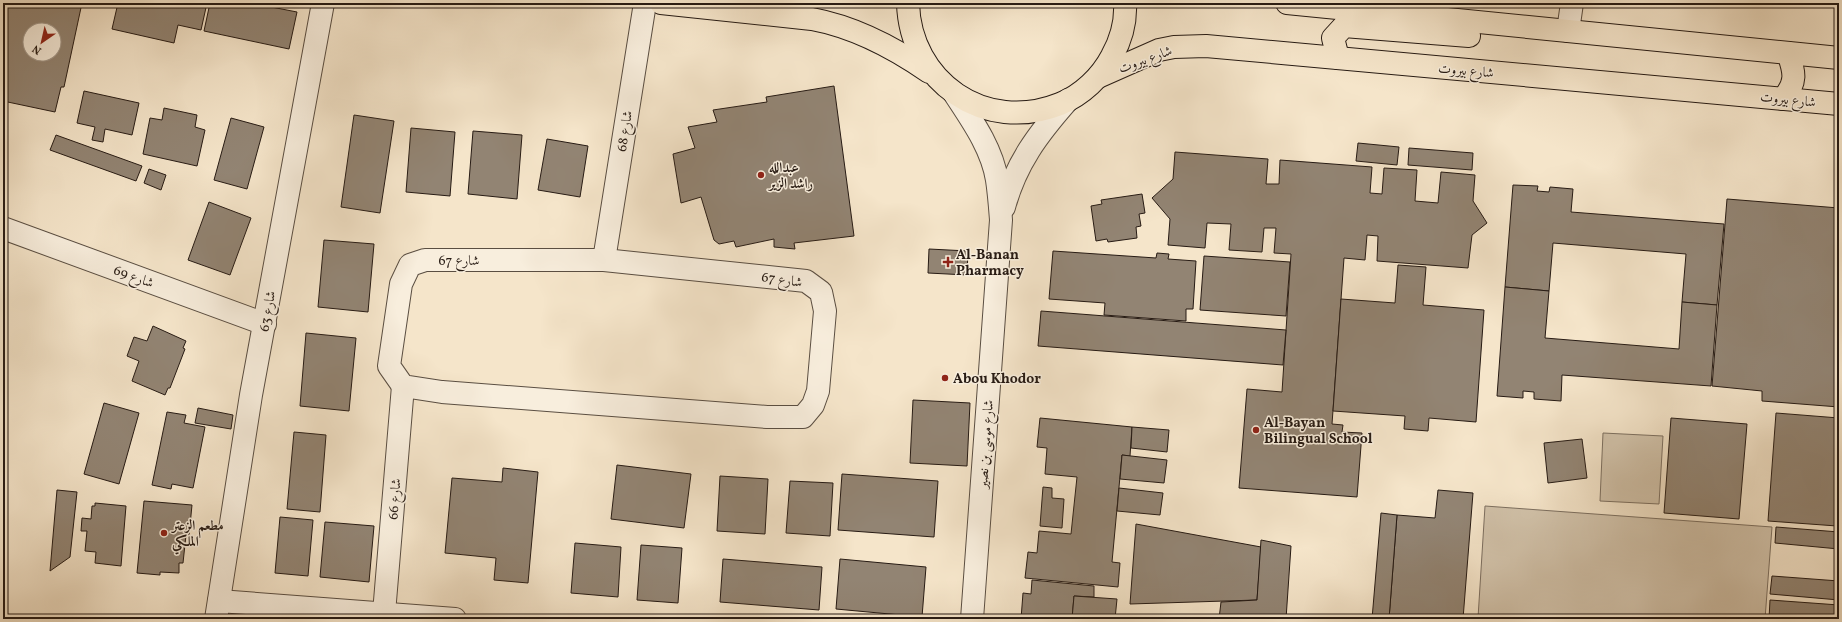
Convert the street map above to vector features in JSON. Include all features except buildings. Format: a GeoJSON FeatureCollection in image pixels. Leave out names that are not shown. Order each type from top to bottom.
{"type":"FeatureCollection","features":[{"type":"Feature","properties":{"kind":"main road"},"geometry":{"type":"LineString","coordinates":[[661,3],[830,22],[869,36],[909,58],[935,76],[954,93],[975,104],[992,110],[1022,113],[1046,109],[1068,100],[1084,90],[1098,77],[1109,62],[1118,45],[1123,27],[1125,3]]}},
{"type":"Feature","properties":{"kind":"main road"},"geometry":{"type":"LineString","coordinates":[[908,3],[908,18],[913,39],[923,59],[935,76]]}},
{"type":"Feature","properties":{"kind":"main road"},"geometry":{"type":"LineString","coordinates":[[1287,3],[1839,58]]}},
{"type":"Feature","properties":{"kind":"main road"},"geometry":{"type":"LineString","coordinates":[[1338,58],[1333,38],[1344,26],[1471,36],[1532,27]]}},
{"type":"Feature","properties":{"kind":"main road","name":"شارع بيروت"},"geometry":{"type":"LineString","coordinates":[[1098,77],[1146,55],[1174,47],[1206,46],[1839,104]]}},
{"type":"Feature","properties":{"kind":"main road"},"geometry":{"type":"LineString","coordinates":[[1783,99],[1790,90],[1794,77],[1788,53]]}},
{"type":"Feature","properties":{"kind":"street","name":"شارع 63"},"geometry":{"type":"LineString","coordinates":[[217,610],[251,395],[323,3]]}},
{"type":"Feature","properties":{"kind":"street","name":"شارع 68"},"geometry":{"type":"LineString","coordinates":[[604,260],[645,3]]}},
{"type":"Feature","properties":{"kind":"street"},"geometry":{"type":"LineString","coordinates":[[1568,31],[1572,3]]}},
{"type":"Feature","properties":{"kind":"street","name":"شارع موسى بن نصير"},"geometry":{"type":"LineString","coordinates":[[954,93],[980,134],[989,154],[997,179],[1001,220],[972,619]]}},
{"type":"Feature","properties":{"kind":"street","name":"شارع موسى بن نصير"},"geometry":{"type":"LineString","coordinates":[[1001,220],[1013,178],[1022,161],[1034,141],[1068,100]]}},
{"type":"Feature","properties":{"kind":"street","name":"شارع 69"},"geometry":{"type":"LineString","coordinates":[[3,228],[265,324]]}},
{"type":"Feature","properties":{"kind":"street","name":"شارع 67"},"geometry":{"type":"LineString","coordinates":[[425,260],[604,260],[806,281],[822,292],[825,311],[818,391],[813,405],[802,417],[767,417],[442,392],[403,386],[389,366],[401,284],[410,265],[425,260]]}},
{"type":"Feature","properties":{"kind":"street","name":"شارع 66"},"geometry":{"type":"LineString","coordinates":[[384,613],[403,386]]}},
{"type":"Feature","properties":{"kind":"street"},"geometry":{"type":"LineString","coordinates":[[217,610],[384,613],[455,619]]}},
{"type":"Feature","properties":{"kind":"shaded area"},"geometry":{"type":"Polygon","coordinates":[[[1603,433],[1663,436],[1659,504],[1600,501],[1603,433]]]}},
{"type":"Feature","properties":{"kind":"shaded area"},"geometry":{"type":"Polygon","coordinates":[[[1485,506],[1772,527],[1765,619],[1478,618],[1485,506]]]}},
{"type":"Feature","properties":{"kind":"place","name":"عبدالله راشد الزير"},"geometry":{"type":"Point","coordinates":[761,175]}},
{"type":"Feature","properties":{"kind":"place","name":"Al-Banan Pharmacy"},"geometry":{"type":"Point","coordinates":[948,262]}},
{"type":"Feature","properties":{"kind":"place","name":"Abou Khodor"},"geometry":{"type":"Point","coordinates":[945,378]}},
{"type":"Feature","properties":{"kind":"place","name":"Al-Bayan Bilingual School"},"geometry":{"type":"Point","coordinates":[1256,430]}},
{"type":"Feature","properties":{"kind":"place","name":"مطعم الزعتر الملكي"},"geometry":{"type":"Point","coordinates":[164,533]}}]}
